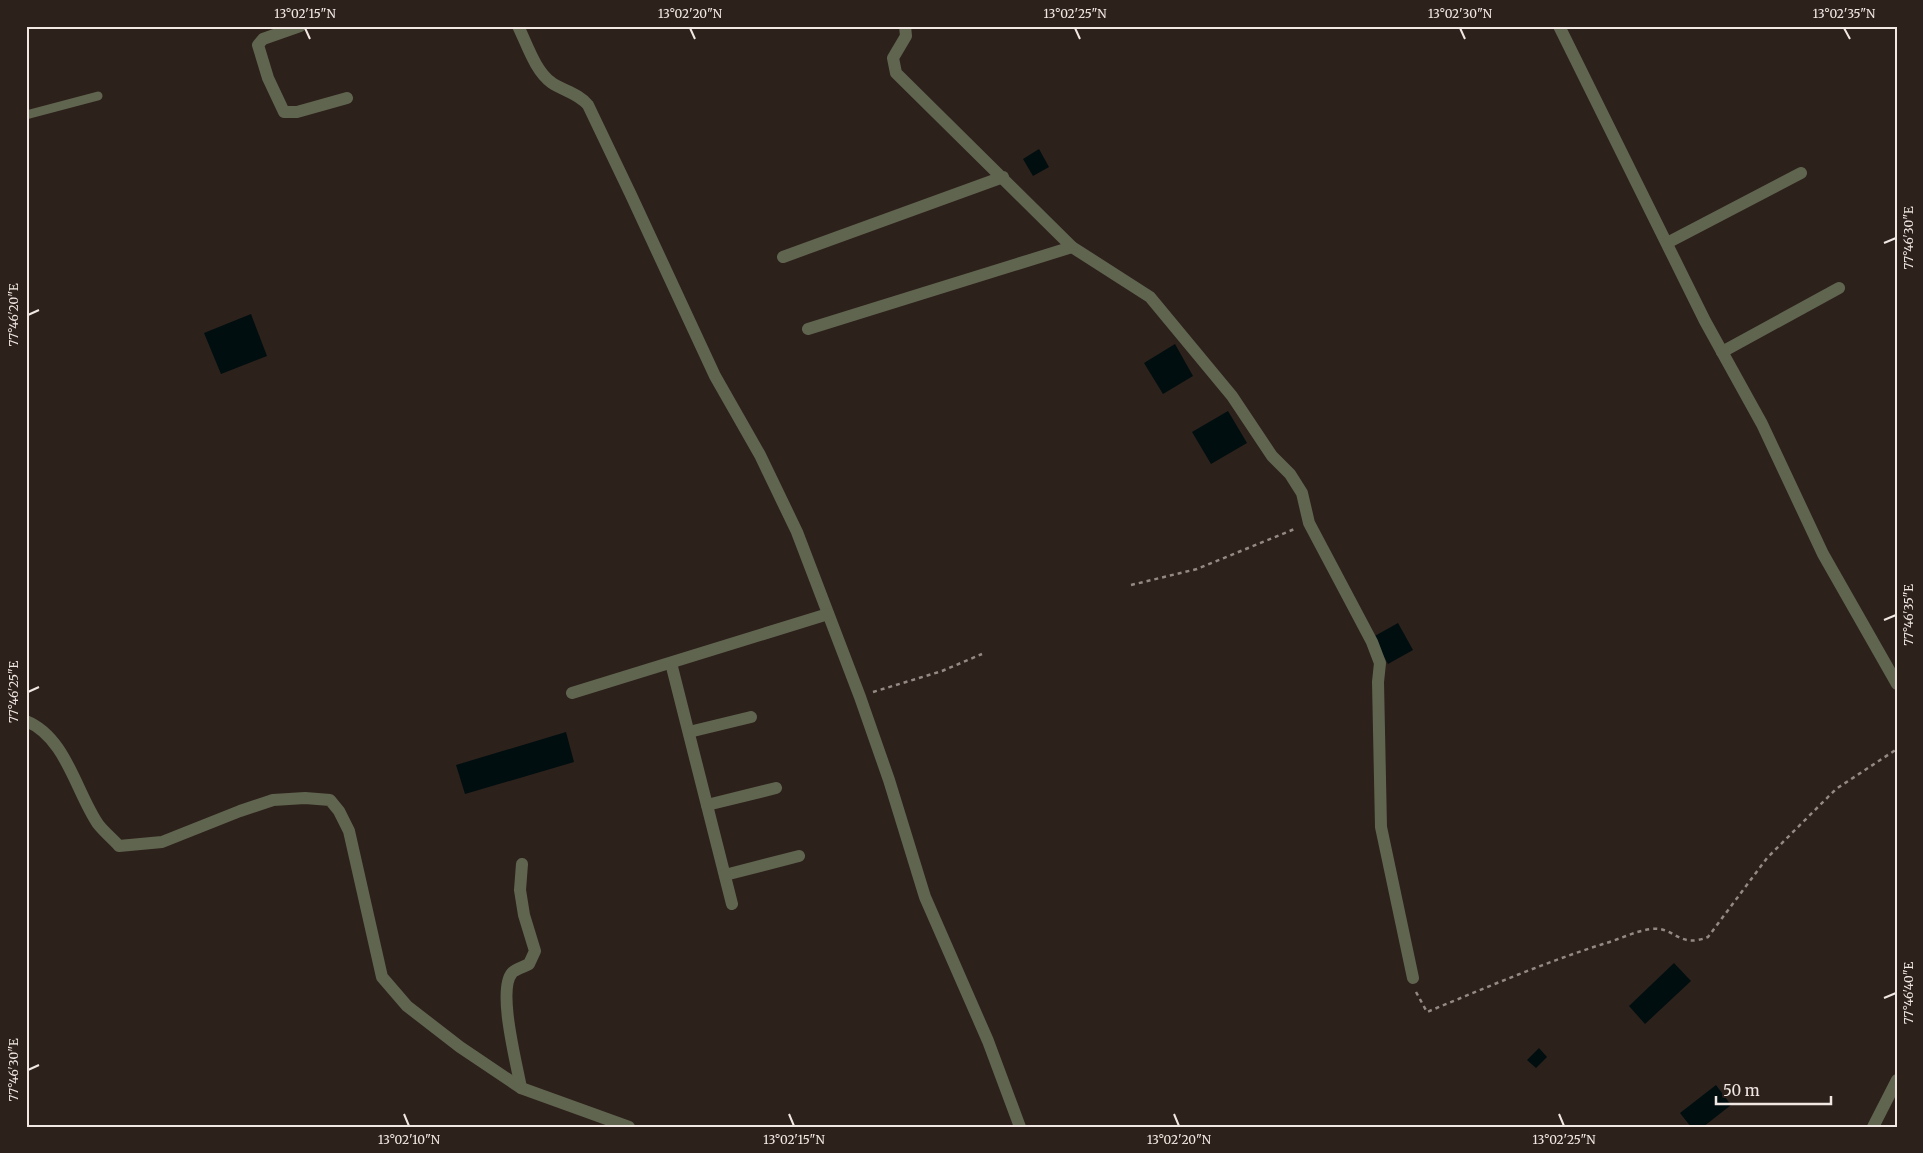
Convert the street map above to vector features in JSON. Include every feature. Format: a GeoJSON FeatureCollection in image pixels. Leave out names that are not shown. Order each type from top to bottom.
{"type":"FeatureCollection","features":[{"type":"Feature","properties":{"kind":"street"},"geometry":{"type":"LineString","coordinates":[[300,26],[263,39],[258,45],[268,78],[284,112],[298,112],[347,98]]}},
{"type":"Feature","properties":{"kind":"street"},"geometry":{"type":"LineString","coordinates":[[518,26],[540,70],[551,82],[578,96],[588,105],[715,376],[760,455],[797,532],[860,697],[889,780],[925,897],[988,1041],[1020,1127]]}},
{"type":"Feature","properties":{"kind":"street"},"geometry":{"type":"LineString","coordinates":[[905,26],[906,36],[893,58],[896,73],[1072,246],[1150,297],[1232,396],[1272,456],[1290,474],[1302,494],[1309,523],[1372,642],[1380,663],[1378,682],[1381,827],[1413,978]]}},
{"type":"Feature","properties":{"kind":"street"},"geometry":{"type":"LineString","coordinates":[[1559,26],[1705,321],[1762,424],[1822,554],[1897,684]]}},
{"type":"Feature","properties":{"kind":"street"},"geometry":{"type":"LineString","coordinates":[[1667,244],[1801,173]]}},
{"type":"Feature","properties":{"kind":"street"},"geometry":{"type":"LineString","coordinates":[[783,257],[1003,177]]}},
{"type":"Feature","properties":{"kind":"street"},"geometry":{"type":"LineString","coordinates":[[808,329],[1072,246]]}},
{"type":"Feature","properties":{"kind":"street"},"geometry":{"type":"LineString","coordinates":[[1722,352],[1838,288]]}},
{"type":"Feature","properties":{"kind":"street"},"geometry":{"type":"LineString","coordinates":[[572,693],[828,614]]}},
{"type":"Feature","properties":{"kind":"street"},"geometry":{"type":"LineString","coordinates":[[671,662],[732,904]]}},
{"type":"Feature","properties":{"kind":"street"},"geometry":{"type":"LineString","coordinates":[[689,732],[751,716]]}},
{"type":"Feature","properties":{"kind":"street"},"geometry":{"type":"LineString","coordinates":[[26,721],[39,726],[66,760],[98,824],[119,846],[162,842],[273,800],[305,798],[330,800],[339,810],[348,831],[382,977],[407,1006],[460,1047],[522,1088],[629,1127]]}},
{"type":"Feature","properties":{"kind":"street"},"geometry":{"type":"LineString","coordinates":[[707,805],[776,788]]}},
{"type":"Feature","properties":{"kind":"street"},"geometry":{"type":"LineString","coordinates":[[725,875],[799,856]]}},
{"type":"Feature","properties":{"kind":"street"},"geometry":{"type":"LineString","coordinates":[[522,864],[520,890],[524,915],[535,951],[529,964],[512,972],[506,984],[508,1023],[522,1088]]}},
{"type":"Feature","properties":{"kind":"street"},"geometry":{"type":"LineString","coordinates":[[1873,1127],[1897,1080]]}},
{"type":"Feature","properties":{"kind":"lane"},"geometry":{"type":"LineString","coordinates":[[26,115],[98,96]]}},
{"type":"Feature","properties":{"kind":"path"},"geometry":{"type":"LineString","coordinates":[[1131,585],[1197,568],[1309,523]]}},
{"type":"Feature","properties":{"kind":"path"},"geometry":{"type":"LineString","coordinates":[[860,697],[942,671],[982,654]]}},
{"type":"Feature","properties":{"kind":"path"},"geometry":{"type":"LineString","coordinates":[[1413,978],[1418,996],[1427,1012],[1570,955],[1652,929],[1671,933],[1687,942],[1697,942],[1708,937],[1767,858],[1836,789],[1897,749]]}},
{"type":"Feature","properties":{"kind":"shaded area"},"geometry":{"type":"Polygon","coordinates":[[[1039,149],[1049,167],[1033,176],[1023,159],[1039,149]]]}},
{"type":"Feature","properties":{"kind":"shaded area"},"geometry":{"type":"Polygon","coordinates":[[[251,314],[267,356],[221,374],[204,333],[251,314]]]}},
{"type":"Feature","properties":{"kind":"shaded area"},"geometry":{"type":"Polygon","coordinates":[[[1175,344],[1193,376],[1163,394],[1144,363],[1175,344]]]}},
{"type":"Feature","properties":{"kind":"shaded area"},"geometry":{"type":"Polygon","coordinates":[[[1228,411],[1247,443],[1211,464],[1192,432],[1228,411]]]}},
{"type":"Feature","properties":{"kind":"shaded area"},"geometry":{"type":"Polygon","coordinates":[[[1398,623],[1413,650],[1388,664],[1373,637],[1398,623]]]}},
{"type":"Feature","properties":{"kind":"shaded area"},"geometry":{"type":"Polygon","coordinates":[[[566,732],[574,762],[465,794],[456,765],[566,732]]]}},
{"type":"Feature","properties":{"kind":"shaded area"},"geometry":{"type":"Polygon","coordinates":[[[1674,963],[1691,981],[1645,1024],[1629,1006],[1674,963]]]}},
{"type":"Feature","properties":{"kind":"shaded area"},"geometry":{"type":"Polygon","coordinates":[[[1539,1048],[1547,1057],[1536,1068],[1527,1060],[1539,1048]]]}},
{"type":"Feature","properties":{"kind":"shaded area"},"geometry":{"type":"Polygon","coordinates":[[[1716,1085],[1731,1105],[1703,1127],[1691,1127],[1680,1113],[1716,1085]]]}}]}
